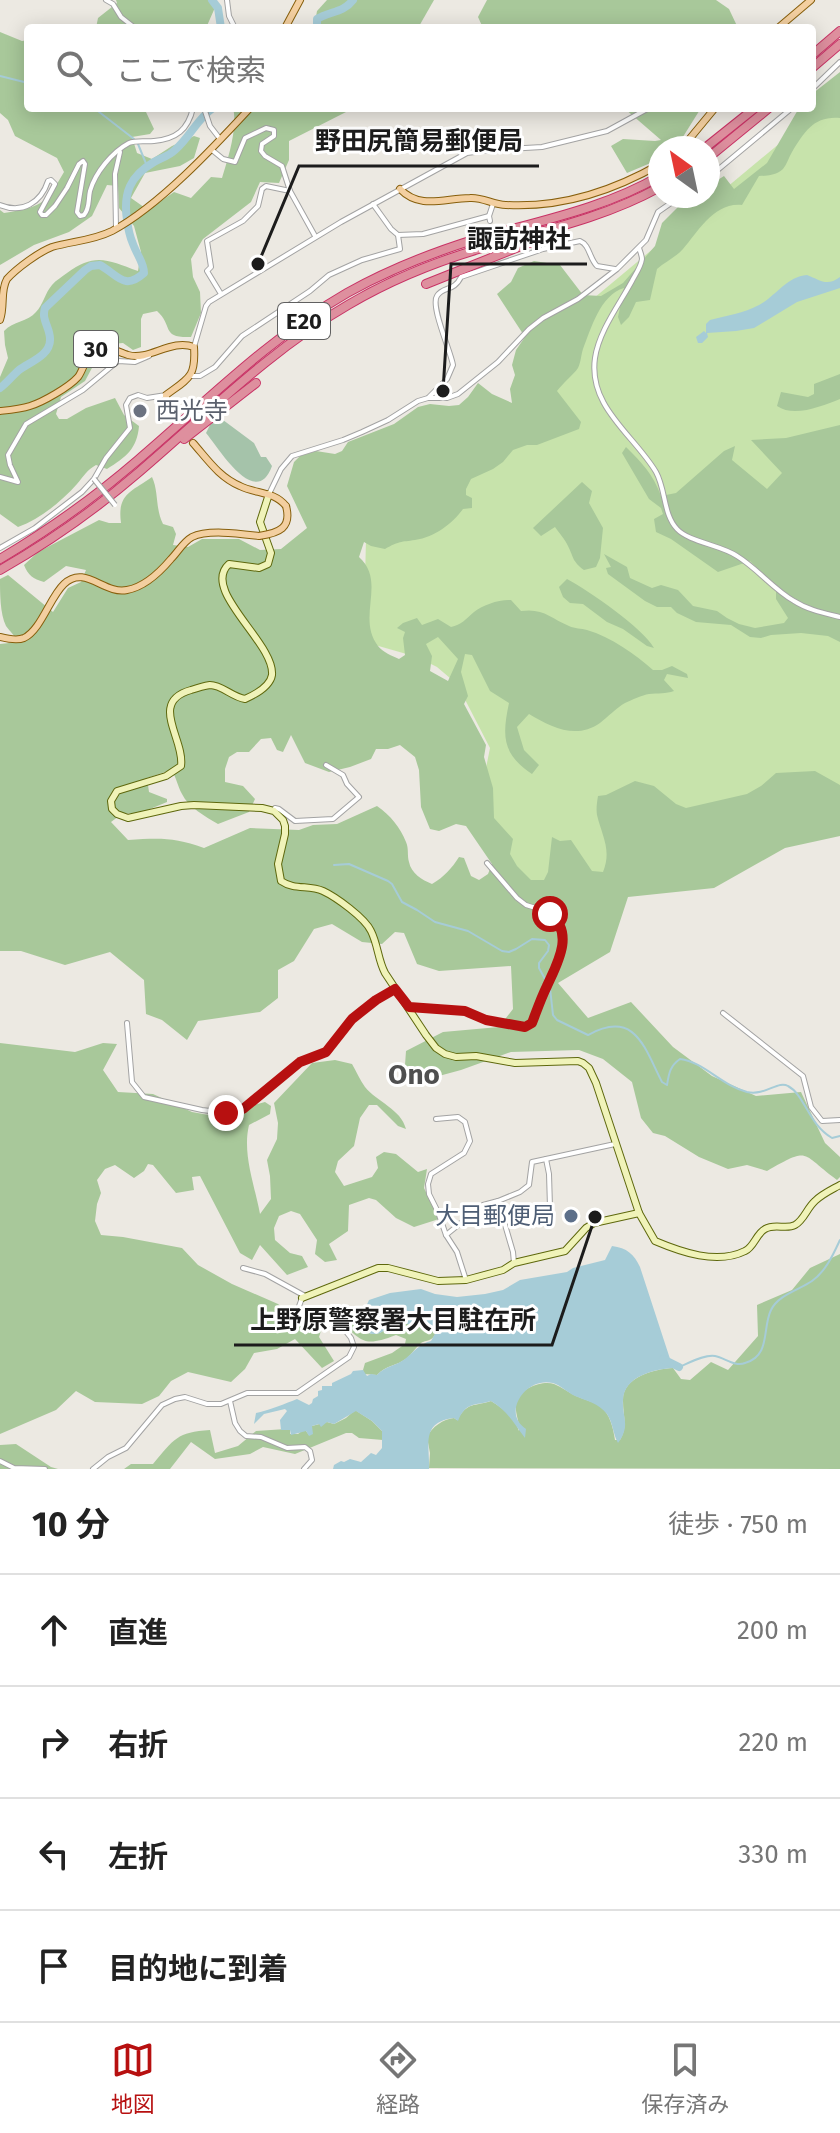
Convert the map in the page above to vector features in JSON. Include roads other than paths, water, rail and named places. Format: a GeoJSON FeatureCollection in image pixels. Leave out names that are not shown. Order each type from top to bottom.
{"type":"FeatureCollection","features":[{"type":"Feature","properties":{"kind":"highway"},"geometry":{"type":"LineString","coordinates":[[816,52],[840,31]]}},
{"type":"Feature","properties":{"kind":"highway"},"geometry":{"type":"LineString","coordinates":[[816,65],[840,44]]}},
{"type":"Feature","properties":{"kind":"highway"},"geometry":{"type":"LineString","coordinates":[[720,136],[750,112]]}},
{"type":"Feature","properties":{"kind":"highway"},"geometry":{"type":"LineString","coordinates":[[720,149],[765,112]]}},
{"type":"Feature","properties":{"kind":"highway","name":"E20"},"geometry":{"type":"LineString","coordinates":[[0,559],[47,530],[106,487],[259,355],[345,295],[424,257],[578,212],[648,182]]}},
{"type":"Feature","properties":{"kind":"highway","name":"E20"},"geometry":{"type":"LineString","coordinates":[[0,570],[51,539],[112,494],[278,352],[350,303],[402,277],[453,257],[607,212],[648,193]]}},
{"type":"Feature","properties":{"kind":"highway"},"geometry":{"type":"LineString","coordinates":[[426,284],[607,212]]}},
{"type":"Feature","properties":{"kind":"highway"},"geometry":{"type":"LineString","coordinates":[[112,494],[256,383]]}},
{"type":"Feature","properties":{"kind":"main road"},"geometry":{"type":"LineString","coordinates":[[287,24],[300,0]]}},
{"type":"Feature","properties":{"kind":"main road"},"geometry":{"type":"LineString","coordinates":[[783,24],[811,0]]}},
{"type":"Feature","properties":{"kind":"main road"},"geometry":{"type":"LineString","coordinates":[[0,320],[3,310],[2,286],[7,279],[46,250],[94,239],[119,227],[144,209],[211,148],[245,112]]}},
{"type":"Feature","properties":{"kind":"main road"},"geometry":{"type":"LineString","coordinates":[[692,136],[712,112]]}},
{"type":"Feature","properties":{"kind":"main road"},"geometry":{"type":"LineString","coordinates":[[400,189],[426,202],[472,197],[493,204],[526,205],[573,200],[618,185],[648,170]]}},
{"type":"Feature","properties":{"kind":"main road","name":"30"},"geometry":{"type":"LineString","coordinates":[[0,411],[34,405],[67,386],[76,379],[95,349],[108,348],[132,356],[176,345],[194,347]]}},
{"type":"Feature","properties":{"kind":"main road"},"geometry":{"type":"LineString","coordinates":[[174,417],[166,395],[194,371],[194,347]]}},
{"type":"Feature","properties":{"kind":"main road"},"geometry":{"type":"LineString","coordinates":[[0,637],[18,639],[30,634],[63,585],[73,578],[85,577],[109,589],[125,591],[154,576],[192,537],[210,534],[259,536],[283,527],[288,518],[286,506],[278,498],[243,488],[228,480],[211,466],[193,443]]}},
{"type":"Feature","properties":{"kind":"main road"},"geometry":{"type":"LineString","coordinates":[[269,494],[260,522],[271,553],[268,564],[259,568],[229,564],[222,571],[221,580],[227,595],[264,650],[271,677],[267,685],[245,699],[210,685],[177,696],[170,708],[170,719],[182,756],[181,766],[160,778],[117,791],[111,801],[112,809],[128,818],[194,805],[274,811],[285,826],[278,864],[281,881],[326,892],[364,921],[373,934],[380,964],[436,1048],[456,1057],[476,1056],[515,1063],[583,1063],[592,1074],[639,1213],[655,1241],[697,1255],[742,1253],[766,1228],[794,1226],[814,1202],[840,1185]]}},
{"type":"Feature","properties":{"kind":"main road"},"geometry":{"type":"LineString","coordinates":[[302,1299],[378,1268],[438,1281],[466,1280],[503,1270],[514,1263],[565,1251],[594,1223],[639,1213]]}},
{"type":"Feature","properties":{"kind":"street"},"geometry":{"type":"LineString","coordinates":[[106,0],[112,2],[121,17],[130,24]]}},
{"type":"Feature","properties":{"kind":"street"},"geometry":{"type":"LineString","coordinates":[[227,0],[233,24]]}},
{"type":"Feature","properties":{"kind":"street"},"geometry":{"type":"LineString","coordinates":[[816,85],[840,62]]}},
{"type":"Feature","properties":{"kind":"street"},"geometry":{"type":"LineString","coordinates":[[0,205],[14,209],[29,205],[42,196],[51,180],[54,189],[40,210],[42,215],[46,215],[83,161],[85,168],[77,212],[80,216],[84,215],[88,211],[95,178],[109,159],[130,143],[156,141],[183,130],[191,120],[192,112]]}},
{"type":"Feature","properties":{"kind":"street"},"geometry":{"type":"LineString","coordinates":[[206,112],[210,126],[220,139]]}},
{"type":"Feature","properties":{"kind":"street"},"geometry":{"type":"LineString","coordinates":[[194,347],[207,304],[316,237],[467,153],[542,147],[607,131],[642,112]]}},
{"type":"Feature","properties":{"kind":"street"},"geometry":{"type":"LineString","coordinates":[[720,168],[785,112]]}},
{"type":"Feature","properties":{"kind":"street"},"geometry":{"type":"LineString","coordinates":[[211,148],[223,159],[234,162],[245,138],[272,128],[275,135],[260,148],[265,156],[282,166],[290,191],[316,237]]}},
{"type":"Feature","properties":{"kind":"street"},"geometry":{"type":"LineString","coordinates":[[119,227],[115,174],[121,149]]}},
{"type":"Feature","properties":{"kind":"street"},"geometry":{"type":"LineString","coordinates":[[222,295],[207,271],[211,267],[206,246],[208,239],[243,221],[258,206],[262,189],[266,186],[290,191]]}},
{"type":"Feature","properties":{"kind":"street"},"geometry":{"type":"LineString","coordinates":[[190,376],[200,376],[215,367],[242,336],[329,275],[362,260],[400,249],[398,235],[373,204]]}},
{"type":"Feature","properties":{"kind":"street"},"geometry":{"type":"LineString","coordinates":[[398,235],[423,234],[489,219],[493,204]]}},
{"type":"Feature","properties":{"kind":"street"},"geometry":{"type":"LineString","coordinates":[[269,494],[281,469],[292,456],[353,436],[428,398],[447,398],[458,394],[498,362],[529,329],[578,299],[617,269],[646,240],[658,212],[664,208]]}},
{"type":"Feature","properties":{"kind":"street"},"geometry":{"type":"LineString","coordinates":[[428,398],[447,379],[453,365],[435,302],[436,296],[454,287],[461,277],[543,249],[580,241],[586,245],[597,266],[617,269]]}},
{"type":"Feature","properties":{"kind":"street"},"geometry":{"type":"LineString","coordinates":[[639,248],[642,258],[640,267],[601,339],[595,360],[597,386],[606,408],[654,470],[665,495],[670,519],[677,529],[736,555],[794,601],[840,617]]}},
{"type":"Feature","properties":{"kind":"street"},"geometry":{"type":"LineString","coordinates":[[0,477],[18,482],[8,455],[29,420],[83,390],[118,361],[138,362],[157,350]]}},
{"type":"Feature","properties":{"kind":"street"},"geometry":{"type":"LineString","coordinates":[[0,548],[60,510],[94,479],[130,428],[126,405],[130,398],[166,395]]}},
{"type":"Feature","properties":{"kind":"street"},"geometry":{"type":"LineString","coordinates":[[94,479],[115,505]]}},
{"type":"Feature","properties":{"kind":"street"},"geometry":{"type":"LineString","coordinates":[[274,811],[275,808],[279,809],[295,821],[333,819],[359,797],[343,775],[326,765]]}},
{"type":"Feature","properties":{"kind":"street"},"geometry":{"type":"LineString","coordinates":[[409,1007],[465,1011],[486,1020],[521,1027],[532,1023],[559,963],[563,934],[555,917],[526,905],[487,863]]}},
{"type":"Feature","properties":{"kind":"street"},"geometry":{"type":"LineString","coordinates":[[127,1023],[132,1082],[144,1097],[226,1113],[243,1109],[300,1062],[326,1052],[352,1019],[395,989]]}},
{"type":"Feature","properties":{"kind":"street"},"geometry":{"type":"LineString","coordinates":[[723,1013],[803,1076],[811,1107],[822,1121],[840,1120]]}},
{"type":"Feature","properties":{"kind":"street"},"geometry":{"type":"LineString","coordinates":[[436,1119],[458,1117],[465,1122],[470,1141],[464,1153],[431,1174],[428,1184],[429,1194],[446,1235],[457,1252],[466,1280]]}},
{"type":"Feature","properties":{"kind":"street"},"geometry":{"type":"LineString","coordinates":[[446,1235],[483,1205],[520,1192],[529,1185],[532,1162],[615,1144]]}},
{"type":"Feature","properties":{"kind":"street"},"geometry":{"type":"LineString","coordinates":[[546,1159],[550,1207]]}},
{"type":"Feature","properties":{"kind":"street"},"geometry":{"type":"LineString","coordinates":[[498,1201],[514,1263]]}},
{"type":"Feature","properties":{"kind":"street"},"geometry":{"type":"LineString","coordinates":[[93,1469],[126,1448],[162,1405],[175,1399],[185,1397],[207,1404],[221,1404],[247,1393],[297,1393],[349,1357],[354,1347],[344,1329],[301,1315],[298,1309],[302,1299],[265,1274],[243,1268]]}},
{"type":"Feature","properties":{"kind":"street"},"geometry":{"type":"LineString","coordinates":[[230,1401],[235,1423],[246,1436],[261,1437],[287,1448],[305,1447],[310,1451],[312,1460],[304,1469]]}},
{"type":"Feature","properties":{"kind":"street"},"geometry":{"type":"LineString","coordinates":[[0,1461],[14,1468],[45,1469]]}},
{"type":"Feature","properties":{"kind":"water"},"geometry":{"type":"Polygon","coordinates":[[[807,275],[827,282],[840,277],[840,288],[797,302],[754,328],[707,333],[708,337],[698,343],[696,337],[704,331],[706,333],[706,324],[710,320],[753,308],[793,279],[807,275]]]}},
{"type":"Feature","properties":{"kind":"water"},"geometry":{"type":"Polygon","coordinates":[[[612,1246],[629,1252],[640,1267],[673,1368],[642,1375],[629,1385],[623,1400],[624,1431],[618,1443],[609,1417],[600,1407],[556,1384],[543,1382],[526,1390],[516,1406],[519,1422],[526,1429],[525,1438],[506,1413],[491,1401],[472,1405],[464,1410],[458,1421],[454,1418],[443,1420],[431,1430],[429,1469],[333,1469],[341,1461],[350,1459],[361,1462],[371,1453],[376,1455],[382,1448],[382,1431],[356,1411],[334,1424],[327,1422],[321,1427],[319,1424],[312,1426],[313,1434],[309,1436],[306,1431],[291,1435],[290,1430],[281,1430],[280,1420],[287,1411],[285,1409],[264,1414],[254,1424],[256,1413],[297,1399],[309,1405],[322,1386],[332,1386],[332,1383],[353,1371],[363,1370],[367,1376],[377,1375],[431,1341],[436,1332],[432,1326],[419,1327],[419,1324],[407,1324],[400,1320],[382,1332],[372,1334],[350,1319],[316,1315],[322,1308],[357,1307],[361,1312],[369,1300],[390,1293],[421,1289],[457,1297],[485,1294],[503,1290],[520,1280],[567,1272],[605,1260],[612,1246]]]}},
{"type":"Feature","properties":{"kind":"waterway"},"geometry":{"type":"LineString","coordinates":[[212,0],[218,8],[220,24]]}},
{"type":"Feature","properties":{"kind":"waterway"},"geometry":{"type":"LineString","coordinates":[[317,24],[317,19],[345,7],[353,0]]}},
{"type":"Feature","properties":{"kind":"waterway"},"geometry":{"type":"LineString","coordinates":[[0,76],[24,82]]}},
{"type":"Feature","properties":{"kind":"waterway"},"geometry":{"type":"LineString","coordinates":[[99,112],[134,139]]}},
{"type":"Feature","properties":{"kind":"waterway"},"geometry":{"type":"LineString","coordinates":[[0,388],[47,349],[50,339],[45,308],[85,270],[100,265],[126,281],[144,273],[127,223],[127,193],[139,173],[175,150],[208,112]]}},
{"type":"Feature","properties":{"kind":"waterway"},"geometry":{"type":"LineString","coordinates":[[138,144],[147,166]]}},
{"type":"Feature","properties":{"kind":"waterway"},"geometry":{"type":"LineString","coordinates":[[334,865],[349,864],[388,881],[402,902],[435,922],[468,931],[502,951],[509,952],[532,939],[545,940],[549,945],[548,951],[539,968],[550,988],[553,1015],[557,1020],[588,1035],[604,1028],[617,1026],[627,1029],[643,1045],[662,1082],[667,1085],[670,1070],[680,1059],[747,1092],[788,1086],[799,1096],[824,1132],[832,1138],[840,1136]]}},
{"type":"Feature","properties":{"kind":"waterway"},"geometry":{"type":"LineString","coordinates":[[679,1367],[711,1356],[738,1364],[753,1359],[762,1348],[768,1317],[774,1305],[817,1277],[840,1240]]}},
{"type":"Feature","properties":{"kind":"waterway"},"geometry":{"type":"LineString","coordinates":[[663,1359],[679,1367]]}},
{"type":"Feature","properties":{"kind":"tunnel"},"geometry":{"type":"LineString","coordinates":[[496,243],[501,260]]}},
{"type":"Feature","properties":{"kind":"place","name":"野田尻簡易郵便局"},"geometry":{"type":"Point","coordinates":[258,264]}},
{"type":"Feature","properties":{"kind":"place","name":"諏訪神社"},"geometry":{"type":"Point","coordinates":[443,391]}},
{"type":"Feature","properties":{"kind":"place","name":"西光寺"},"geometry":{"type":"Point","coordinates":[140,411]}},
{"type":"Feature","properties":{"kind":"place","name":"大目郵便局"},"geometry":{"type":"Point","coordinates":[571,1216]}},
{"type":"Feature","properties":{"kind":"place","name":"上野原警察署大目駐在所"},"geometry":{"type":"Point","coordinates":[595,1217]}},
{"type":"Feature","properties":{"kind":"district","name":"Ono"},"geometry":{"type":"Point","coordinates":[414,1074]}}]}
